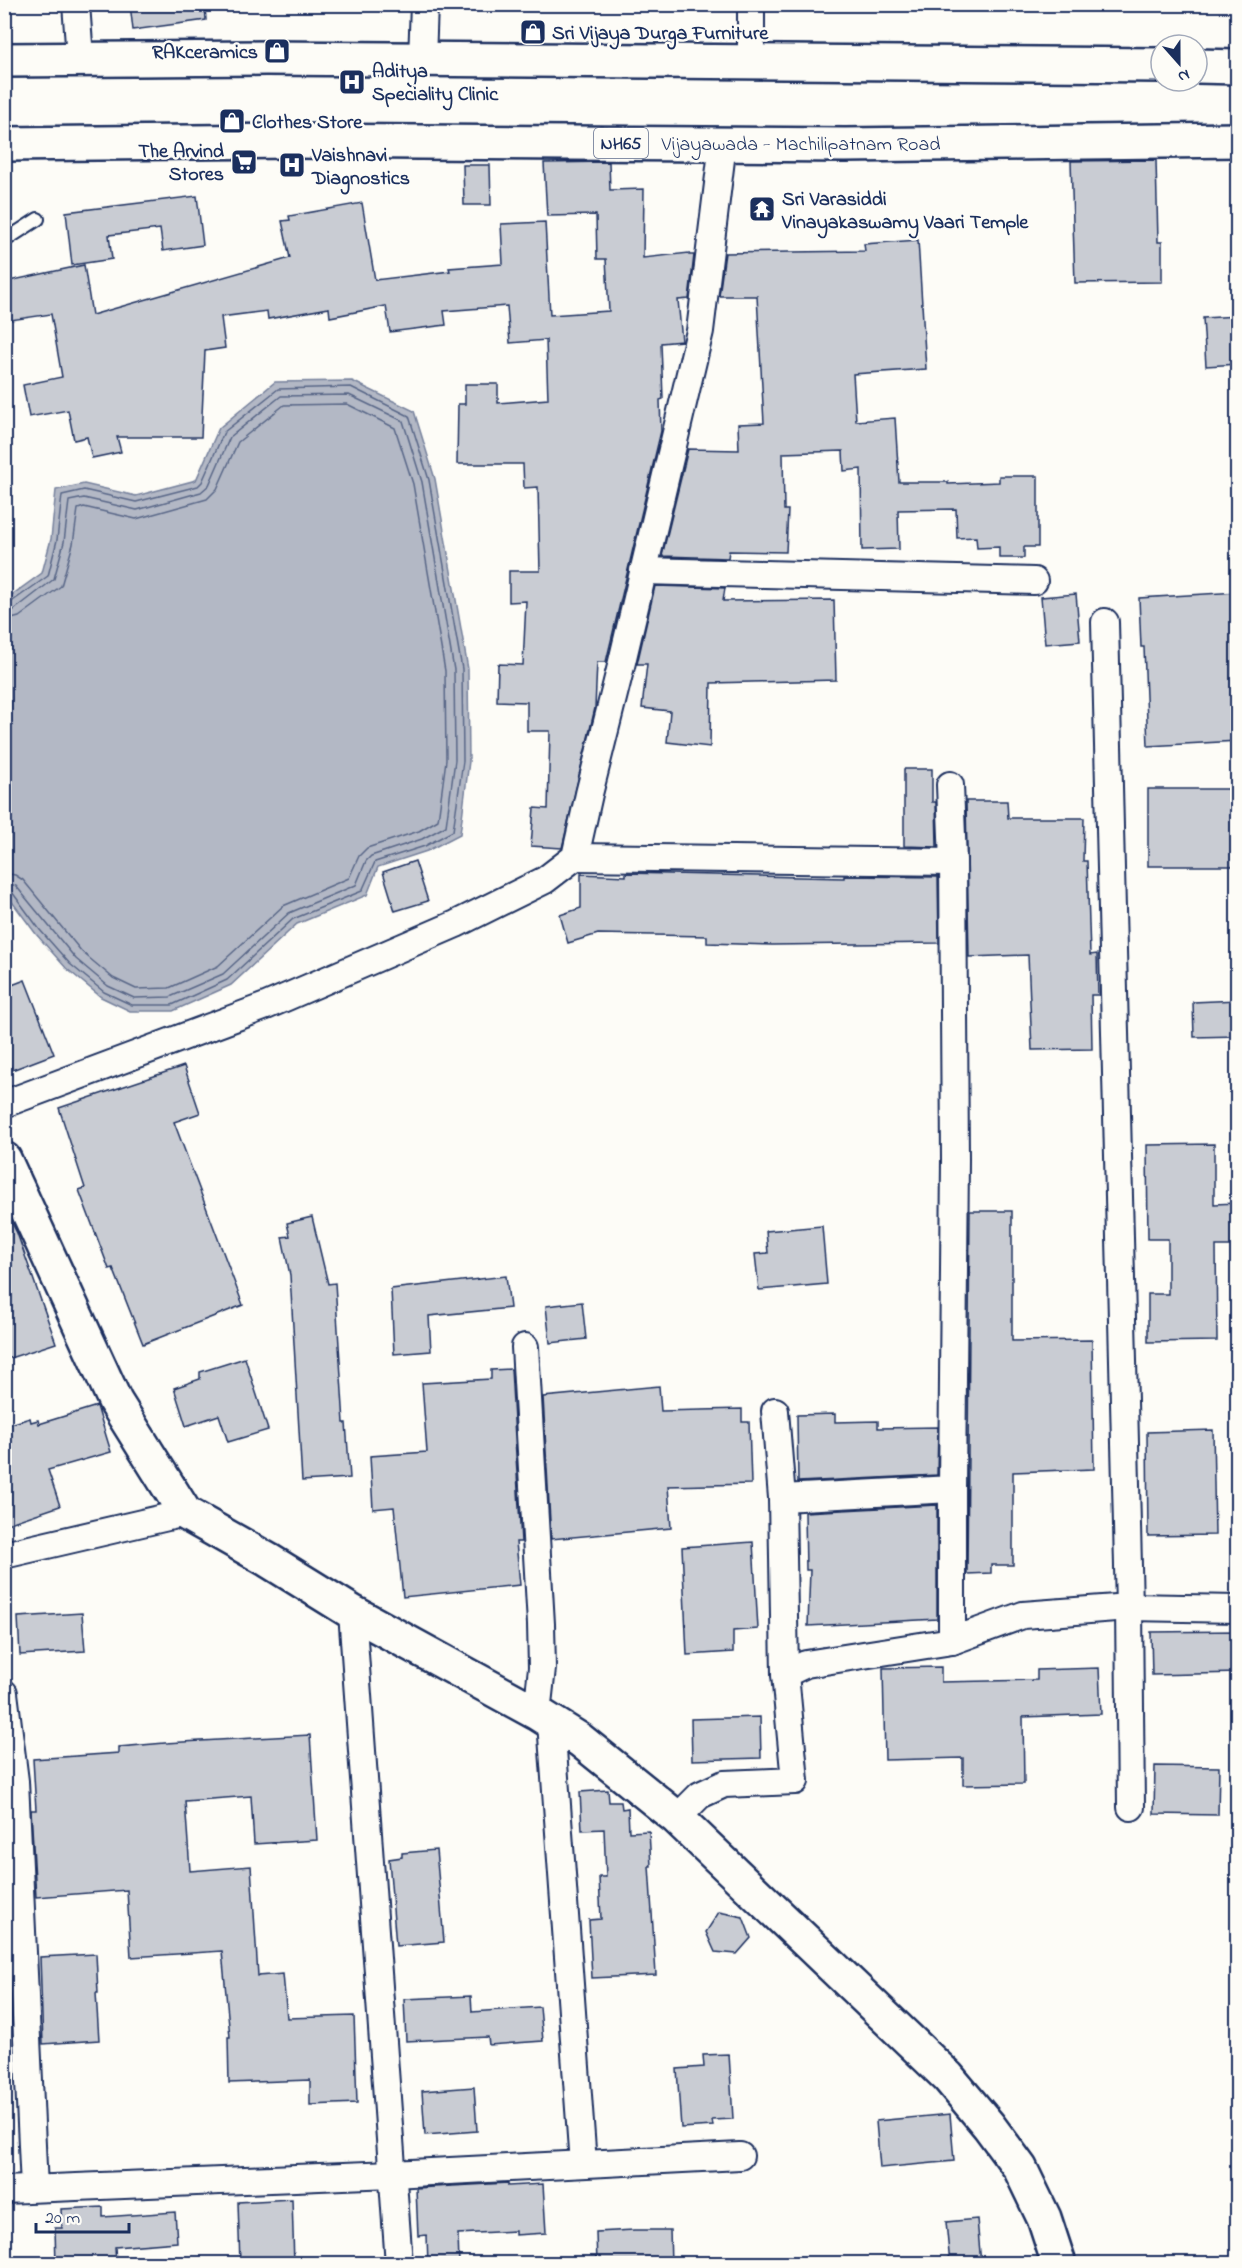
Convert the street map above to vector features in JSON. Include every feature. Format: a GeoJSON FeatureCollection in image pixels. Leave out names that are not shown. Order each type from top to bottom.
{"type":"FeatureCollection","features":[{"type":"Feature","properties":{"kind":"main road"},"geometry":{"type":"LineString","coordinates":[[4,60],[80,58],[1149,65]]}},
{"type":"Feature","properties":{"kind":"main road"},"geometry":{"type":"LineString","coordinates":[[1209,66],[1238,67]]}},
{"type":"Feature","properties":{"kind":"main road","name":"Vijayawada - Machilipatnam Road"},"geometry":{"type":"LineString","coordinates":[[4,144],[254,141],[845,145],[1238,140]]}},
{"type":"Feature","properties":{"kind":"main road"},"geometry":{"type":"LineString","coordinates":[[4,1159],[115,1401],[184,1513],[268,1560],[352,1612],[544,1717],[580,1740],[677,1818],[948,2077],[1020,2168],[1044,2218],[1059,2264]]}},
{"type":"Feature","properties":{"kind":"street"},"geometry":{"type":"LineString","coordinates":[[76,4],[80,58]]}},
{"type":"Feature","properties":{"kind":"street"},"geometry":{"type":"LineString","coordinates":[[422,60],[424,4]]}},
{"type":"Feature","properties":{"kind":"street"},"geometry":{"type":"LineString","coordinates":[[751,4],[751,63]]}},
{"type":"Feature","properties":{"kind":"street"},"geometry":{"type":"LineString","coordinates":[[575,858],[700,331],[723,143]]}},
{"type":"Feature","properties":{"kind":"street"},"geometry":{"type":"LineString","coordinates":[[643,571],[1034,581]]}},
{"type":"Feature","properties":{"kind":"street"},"geometry":{"type":"LineString","coordinates":[[1105,622],[1129,1607],[1131,1807]]}},
{"type":"Feature","properties":{"kind":"street"},"geometry":{"type":"LineString","coordinates":[[950,785],[953,862],[955,1159],[952,1641]]}},
{"type":"Feature","properties":{"kind":"street"},"geometry":{"type":"LineString","coordinates":[[4,1104],[266,1006],[456,924],[545,880],[575,858],[953,862]]}},
{"type":"Feature","properties":{"kind":"street"},"geometry":{"type":"LineString","coordinates":[[525,1347],[544,1717],[583,2164]]}},
{"type":"Feature","properties":{"kind":"street"},"geometry":{"type":"LineString","coordinates":[[677,1818],[700,1794],[724,1784],[795,1781],[785,1674],[782,1498],[775,1411]]}},
{"type":"Feature","properties":{"kind":"street"},"geometry":{"type":"LineString","coordinates":[[782,1498],[952,1490]]}},
{"type":"Feature","properties":{"kind":"street"},"geometry":{"type":"LineString","coordinates":[[4,1555],[184,1513]]}},
{"type":"Feature","properties":{"kind":"street"},"geometry":{"type":"LineString","coordinates":[[785,1674],[806,1664],[952,1641],[1023,1615],[1129,1607],[1238,1610]]}},
{"type":"Feature","properties":{"kind":"street"},"geometry":{"type":"LineString","coordinates":[[352,1612],[399,2264]]}},
{"type":"Feature","properties":{"kind":"street"},"geometry":{"type":"LineString","coordinates":[[4,1693],[15,1781],[34,2188]]}},
{"type":"Feature","properties":{"kind":"street"},"geometry":{"type":"LineString","coordinates":[[4,2190],[392,2174],[740,2156]]}},
{"type":"Feature","properties":{"kind":"lane"},"geometry":{"type":"LineString","coordinates":[[4,242],[38,219]]}},
{"type":"Feature","properties":{"kind":"water"},"geometry":{"type":"Polygon","coordinates":[[[352,381],[414,411],[435,479],[468,669],[469,761],[460,834],[427,851],[378,867],[367,895],[297,924],[231,985],[173,1011],[130,1011],[101,997],[66,968],[36,934],[7,895],[7,852],[4,838],[5,600],[42,573],[51,539],[56,490],[84,484],[136,496],[196,480],[219,428],[275,382],[352,381]]]}},
{"type":"Feature","properties":{"kind":"building"},"geometry":{"type":"Polygon","coordinates":[[[130,4],[205,4],[206,20],[133,30],[130,4]]]}},
{"type":"Feature","properties":{"kind":"building"},"geometry":{"type":"Polygon","coordinates":[[[1156,160],[1158,242],[1162,242],[1162,282],[1075,283],[1071,161],[1156,160]]]}},
{"type":"Feature","properties":{"kind":"building"},"geometry":{"type":"Polygon","coordinates":[[[609,162],[610,190],[644,189],[643,258],[689,253],[689,255],[694,255],[689,299],[678,300],[682,341],[661,343],[663,399],[660,400],[661,431],[606,662],[597,662],[595,708],[562,848],[531,846],[534,808],[548,809],[550,731],[527,731],[527,702],[497,701],[498,664],[523,665],[526,601],[509,602],[509,571],[540,571],[538,487],[524,488],[523,464],[457,464],[458,404],[465,404],[465,384],[498,384],[498,403],[548,399],[546,340],[510,343],[507,306],[444,311],[446,325],[390,332],[386,306],[330,317],[329,308],[268,319],[267,311],[221,317],[225,348],[205,351],[201,437],[117,437],[121,452],[92,458],[87,437],[74,440],[68,410],[29,417],[23,385],[62,377],[51,314],[4,321],[4,282],[84,265],[92,315],[290,258],[282,221],[290,220],[289,216],[362,203],[375,280],[450,271],[449,268],[503,264],[501,224],[545,222],[550,315],[609,311],[606,259],[597,259],[596,215],[547,216],[544,163],[609,162]]]}},
{"type":"Feature","properties":{"kind":"building"},"geometry":{"type":"Polygon","coordinates":[[[463,165],[490,165],[491,205],[464,205],[463,165]]]}},
{"type":"Feature","properties":{"kind":"building"},"geometry":{"type":"Polygon","coordinates":[[[197,196],[203,245],[163,251],[160,229],[109,235],[112,259],[72,265],[66,212],[197,196]]]}},
{"type":"Feature","properties":{"kind":"building"},"geometry":{"type":"Polygon","coordinates":[[[918,240],[926,369],[853,374],[856,421],[895,418],[899,482],[948,482],[948,484],[999,482],[999,476],[1038,476],[1038,547],[1024,547],[1024,558],[999,558],[999,547],[977,548],[976,537],[957,538],[956,509],[898,510],[899,549],[862,550],[861,469],[844,471],[843,451],[783,453],[784,510],[788,510],[786,552],[729,551],[728,558],[662,556],[688,449],[739,450],[738,424],[764,423],[757,296],[719,296],[725,253],[865,251],[864,244],[918,240]]]}},
{"type":"Feature","properties":{"kind":"building"},"geometry":{"type":"Polygon","coordinates":[[[1238,316],[1238,364],[1206,366],[1203,318],[1238,316]]]}},
{"type":"Feature","properties":{"kind":"building"},"geometry":{"type":"Polygon","coordinates":[[[655,586],[725,588],[723,601],[834,600],[836,680],[711,683],[710,747],[667,742],[670,711],[642,708],[647,664],[637,664],[655,586]]]}},
{"type":"Feature","properties":{"kind":"building"},"geometry":{"type":"Polygon","coordinates":[[[1238,592],[1238,741],[1148,746],[1144,647],[1141,647],[1139,598],[1238,592]]]}},
{"type":"Feature","properties":{"kind":"building"},"geometry":{"type":"Polygon","coordinates":[[[1076,594],[1080,641],[1045,644],[1041,597],[1076,594]]]}},
{"type":"Feature","properties":{"kind":"building"},"geometry":{"type":"Polygon","coordinates":[[[904,769],[932,769],[932,802],[936,802],[937,847],[904,846],[904,769]]]}},
{"type":"Feature","properties":{"kind":"building"},"geometry":{"type":"Polygon","coordinates":[[[1148,789],[1238,789],[1238,866],[1148,866],[1148,789]]]}},
{"type":"Feature","properties":{"kind":"building"},"geometry":{"type":"Polygon","coordinates":[[[966,801],[1007,801],[1008,818],[1084,818],[1083,861],[1087,861],[1090,955],[1097,954],[1098,995],[1091,995],[1092,1049],[1032,1050],[1028,955],[969,957],[966,801]]]}},
{"type":"Feature","properties":{"kind":"building"},"geometry":{"type":"Polygon","coordinates":[[[415,861],[428,901],[395,911],[383,872],[415,861]]]}},
{"type":"Feature","properties":{"kind":"building"},"geometry":{"type":"Polygon","coordinates":[[[626,873],[844,878],[844,876],[938,877],[939,943],[772,945],[707,943],[707,936],[598,934],[568,943],[560,915],[581,908],[581,874],[626,876],[626,873]]]}},
{"type":"Feature","properties":{"kind":"building"},"geometry":{"type":"Polygon","coordinates":[[[25,980],[54,1054],[12,1070],[4,1050],[4,988],[25,980]]]}},
{"type":"Feature","properties":{"kind":"building"},"geometry":{"type":"Polygon","coordinates":[[[1238,1000],[1238,1036],[1194,1037],[1193,1002],[1238,1000]]]}},
{"type":"Feature","properties":{"kind":"building"},"geometry":{"type":"Polygon","coordinates":[[[184,1066],[200,1113],[174,1122],[243,1305],[143,1344],[113,1268],[109,1269],[79,1190],[85,1188],[59,1108],[184,1066]]]}},
{"type":"Feature","properties":{"kind":"building"},"geometry":{"type":"Polygon","coordinates":[[[1214,1144],[1214,1204],[1238,1203],[1238,1246],[1216,1246],[1217,1341],[1148,1342],[1148,1294],[1168,1294],[1168,1239],[1148,1239],[1147,1145],[1214,1144]]]}},
{"type":"Feature","properties":{"kind":"building"},"geometry":{"type":"Polygon","coordinates":[[[4,1208],[17,1233],[56,1343],[4,1360],[4,1208]]]}},
{"type":"Feature","properties":{"kind":"building"},"geometry":{"type":"Polygon","coordinates":[[[970,1211],[1012,1211],[1012,1341],[1092,1340],[1094,1469],[1013,1472],[1013,1565],[991,1565],[991,1573],[967,1574],[970,1211]]]}},
{"type":"Feature","properties":{"kind":"building"},"geometry":{"type":"Polygon","coordinates":[[[312,1217],[328,1284],[335,1283],[350,1478],[302,1481],[290,1275],[282,1237],[290,1236],[287,1223],[312,1217]]]}},
{"type":"Feature","properties":{"kind":"building"},"geometry":{"type":"Polygon","coordinates":[[[822,1226],[827,1284],[759,1290],[755,1254],[768,1253],[766,1231],[822,1226]]]}},
{"type":"Feature","properties":{"kind":"building"},"geometry":{"type":"Polygon","coordinates":[[[506,1276],[510,1308],[429,1316],[431,1351],[394,1354],[391,1289],[506,1276]]]}},
{"type":"Feature","properties":{"kind":"building"},"geometry":{"type":"Polygon","coordinates":[[[582,1302],[586,1339],[550,1343],[546,1306],[582,1302]]]}},
{"type":"Feature","properties":{"kind":"building"},"geometry":{"type":"Polygon","coordinates":[[[245,1358],[268,1430],[228,1442],[219,1415],[186,1426],[174,1388],[200,1379],[200,1372],[245,1358]]]}},
{"type":"Feature","properties":{"kind":"building"},"geometry":{"type":"Polygon","coordinates":[[[511,1369],[521,1542],[516,1542],[520,1585],[403,1597],[394,1507],[373,1509],[370,1456],[427,1452],[422,1383],[491,1379],[491,1370],[511,1369]]]}},
{"type":"Feature","properties":{"kind":"building"},"geometry":{"type":"Polygon","coordinates":[[[659,1386],[661,1411],[742,1409],[742,1422],[749,1422],[751,1484],[668,1486],[671,1528],[551,1539],[543,1397],[659,1386]]]}},
{"type":"Feature","properties":{"kind":"building"},"geometry":{"type":"Polygon","coordinates":[[[97,1406],[111,1452],[48,1470],[60,1506],[4,1525],[4,1426],[30,1418],[31,1422],[38,1420],[39,1424],[97,1406]]]}},
{"type":"Feature","properties":{"kind":"building"},"geometry":{"type":"Polygon","coordinates":[[[835,1414],[835,1422],[878,1421],[878,1428],[938,1427],[937,1475],[798,1482],[797,1415],[835,1414]]]}},
{"type":"Feature","properties":{"kind":"building"},"geometry":{"type":"Polygon","coordinates":[[[1213,1430],[1215,1535],[1148,1536],[1147,1432],[1213,1430]]]}},
{"type":"Feature","properties":{"kind":"building"},"geometry":{"type":"Polygon","coordinates":[[[937,1505],[937,1619],[808,1626],[810,1570],[806,1570],[805,1512],[937,1505]]]}},
{"type":"Feature","properties":{"kind":"building"},"geometry":{"type":"Polygon","coordinates":[[[753,1542],[758,1629],[733,1631],[733,1652],[687,1655],[682,1547],[753,1542]]]}},
{"type":"Feature","properties":{"kind":"building"},"geometry":{"type":"Polygon","coordinates":[[[82,1613],[85,1651],[20,1655],[18,1617],[82,1613]]]}},
{"type":"Feature","properties":{"kind":"building"},"geometry":{"type":"Polygon","coordinates":[[[1238,1631],[1238,1673],[1152,1675],[1151,1632],[1238,1631]]]}},
{"type":"Feature","properties":{"kind":"building"},"geometry":{"type":"Polygon","coordinates":[[[941,1667],[941,1682],[1037,1680],[1037,1670],[1099,1668],[1101,1714],[1023,1717],[1024,1784],[963,1785],[963,1758],[885,1760],[883,1668],[941,1667]]]}},
{"type":"Feature","properties":{"kind":"building"},"geometry":{"type":"Polygon","coordinates":[[[760,1717],[761,1758],[692,1760],[691,1719],[760,1717]]]}},
{"type":"Feature","properties":{"kind":"building"},"geometry":{"type":"Polygon","coordinates":[[[310,1735],[317,1840],[254,1844],[251,1796],[185,1801],[190,1871],[251,1866],[258,1976],[283,1974],[287,2018],[354,2016],[357,2103],[310,2105],[310,2080],[229,2083],[228,2037],[230,2037],[222,1951],[131,1957],[127,1890],[36,1897],[31,1810],[36,1810],[33,1759],[119,1753],[119,1747],[165,1743],[310,1735]]]}},
{"type":"Feature","properties":{"kind":"building"},"geometry":{"type":"Polygon","coordinates":[[[1155,1766],[1219,1767],[1218,1815],[1154,1814],[1155,1766]]]}},
{"type":"Feature","properties":{"kind":"building"},"geometry":{"type":"Polygon","coordinates":[[[608,1790],[609,1802],[621,1802],[622,1809],[628,1808],[629,1832],[649,1831],[656,1975],[592,1978],[589,1920],[601,1919],[599,1877],[606,1877],[604,1829],[582,1830],[580,1792],[608,1790]]]}},
{"type":"Feature","properties":{"kind":"building"},"geometry":{"type":"Polygon","coordinates":[[[436,1850],[444,1942],[396,1946],[389,1859],[402,1857],[402,1853],[436,1850]]]}},
{"type":"Feature","properties":{"kind":"building"},"geometry":{"type":"Polygon","coordinates":[[[719,1912],[743,1917],[751,1938],[737,1954],[715,1952],[706,1932],[719,1912]]]}},
{"type":"Feature","properties":{"kind":"building"},"geometry":{"type":"Polygon","coordinates":[[[96,1954],[99,2040],[43,2044],[40,1957],[96,1954]]]}},
{"type":"Feature","properties":{"kind":"building"},"geometry":{"type":"Polygon","coordinates":[[[471,1996],[472,2012],[540,2007],[543,2041],[489,2045],[488,2037],[406,2041],[404,1999],[471,1996]]]}},
{"type":"Feature","properties":{"kind":"building"},"geometry":{"type":"Polygon","coordinates":[[[729,2054],[733,2119],[712,2120],[713,2126],[681,2128],[677,2069],[704,2067],[703,2055],[729,2054]]]}},
{"type":"Feature","properties":{"kind":"building"},"geometry":{"type":"Polygon","coordinates":[[[474,2087],[477,2131],[425,2135],[422,2091],[474,2087]]]}},
{"type":"Feature","properties":{"kind":"building"},"geometry":{"type":"Polygon","coordinates":[[[950,2114],[954,2161],[880,2168],[876,2121],[950,2114]]]}},
{"type":"Feature","properties":{"kind":"building"},"geometry":{"type":"Polygon","coordinates":[[[508,2183],[508,2186],[543,2184],[546,2233],[515,2235],[515,2231],[458,2234],[459,2264],[428,2264],[427,2235],[418,2236],[416,2188],[508,2183]]]}},
{"type":"Feature","properties":{"kind":"building"},"geometry":{"type":"Polygon","coordinates":[[[292,2199],[294,2264],[240,2264],[238,2202],[292,2199]]]}},
{"type":"Feature","properties":{"kind":"building"},"geometry":{"type":"Polygon","coordinates":[[[103,2207],[103,2217],[175,2212],[177,2242],[115,2247],[116,2264],[56,2264],[55,2228],[62,2228],[61,2209],[103,2207]]]}},
{"type":"Feature","properties":{"kind":"building"},"geometry":{"type":"Polygon","coordinates":[[[977,2219],[981,2264],[950,2264],[946,2222],[977,2219]]]}},
{"type":"Feature","properties":{"kind":"building"},"geometry":{"type":"Polygon","coordinates":[[[670,2230],[671,2264],[597,2264],[596,2232],[670,2230]]]}},
{"type":"Feature","properties":{"kind":"place","name":"Sri Vijaya Durga Furniture"},"geometry":{"type":"Point","coordinates":[533,32]}},
{"type":"Feature","properties":{"kind":"place","name":"RAKceramics"},"geometry":{"type":"Point","coordinates":[277,51]}},
{"type":"Feature","properties":{"kind":"place","name":"Aditya Speciality Clinic"},"geometry":{"type":"Point","coordinates":[352,82]}},
{"type":"Feature","properties":{"kind":"place","name":"Clothes Store"},"geometry":{"type":"Point","coordinates":[232,121]}},
{"type":"Feature","properties":{"kind":"place","name":"The Arvind Stores"},"geometry":{"type":"Point","coordinates":[244,162]}},
{"type":"Feature","properties":{"kind":"place","name":"Vaishnavi Diagnostics"},"geometry":{"type":"Point","coordinates":[292,165]}},
{"type":"Feature","properties":{"kind":"place","name":"Sri Varasiddi Vinayakaswamy Vaari Temple"},"geometry":{"type":"Point","coordinates":[762,209]}}]}
